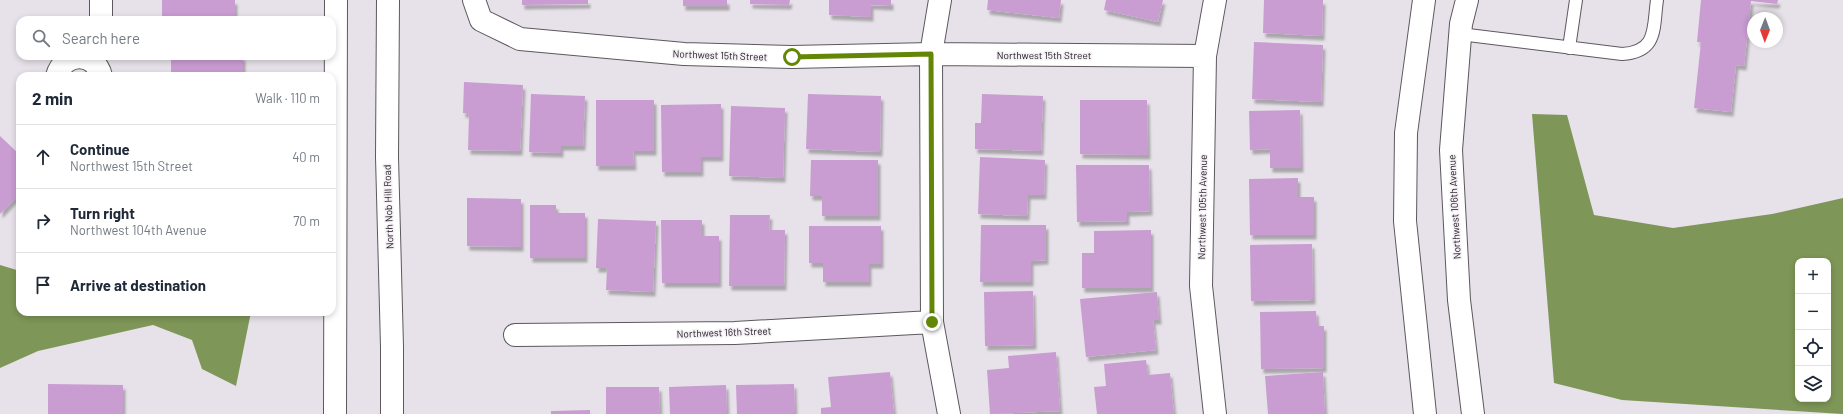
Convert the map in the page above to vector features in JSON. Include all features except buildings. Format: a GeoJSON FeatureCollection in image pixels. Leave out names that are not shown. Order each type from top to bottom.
{"type":"FeatureCollection","features":[{"type":"Feature","properties":{"kind":"street"},"geometry":{"type":"LineString","coordinates":[[101,0],[101,16]]}},
{"type":"Feature","properties":{"kind":"street"},"geometry":{"type":"LineString","coordinates":[[336,0],[336,16]]}},
{"type":"Feature","properties":{"kind":"street","name":"North Nob Hill Road"},"geometry":{"type":"LineString","coordinates":[[388,0],[387,157],[392,347],[392,414]]}},
{"type":"Feature","properties":{"kind":"street"},"geometry":{"type":"LineString","coordinates":[[940,0],[931,54],[932,322],[949,414]]}},
{"type":"Feature","properties":{"kind":"street","name":"Northwest 105th Avenue"},"geometry":{"type":"LineString","coordinates":[[1215,0],[1205,56],[1201,286],[1215,414]]}},
{"type":"Feature","properties":{"kind":"street"},"geometry":{"type":"LineString","coordinates":[[1424,0],[1406,133],[1405,221],[1425,414]]}},
{"type":"Feature","properties":{"kind":"street","name":"Northwest 106th Avenue"},"geometry":{"type":"LineString","coordinates":[[1467,0],[1460,34],[1451,150],[1459,300],[1473,414]]}},
{"type":"Feature","properties":{"kind":"street","name":"Northwest 15th Street"},"geometry":{"type":"LineString","coordinates":[[478,10],[520,39],[684,54],[792,57],[931,54],[1205,56]]}},
{"type":"Feature","properties":{"kind":"street"},"geometry":{"type":"LineString","coordinates":[[58,72],[59,69],[68,60]]}},
{"type":"Feature","properties":{"kind":"street"},"geometry":{"type":"LineString","coordinates":[[89,60],[98,65]]}},
{"type":"Feature","properties":{"kind":"street"},"geometry":{"type":"LineString","coordinates":[[336,60],[336,72]]}},
{"type":"Feature","properties":{"kind":"street"},"geometry":{"type":"LineString","coordinates":[[335,316],[335,414]]}},
{"type":"Feature","properties":{"kind":"street","name":"Northwest 16th Street"},"geometry":{"type":"LineString","coordinates":[[515,335],[736,333],[932,322]]}},
{"type":"Feature","properties":{"kind":"lane"},"geometry":{"type":"LineString","coordinates":[[1569,48],[1576,0]]}},
{"type":"Feature","properties":{"kind":"lane"},"geometry":{"type":"LineString","coordinates":[[1460,34],[1569,48],[1634,54],[1644,48],[1652,40],[1657,0]]}},
{"type":"Feature","properties":{"kind":"shaded area"},"geometry":{"type":"Polygon","coordinates":[[[1532,114],[1567,115],[1594,215],[1673,228],[1772,214],[1843,198],[1843,414],[1622,400],[1554,383],[1532,114]]]}},
{"type":"Feature","properties":{"kind":"shaded area"},"geometry":{"type":"Polygon","coordinates":[[[0,265],[16,270],[16,316],[250,316],[236,386],[202,369],[192,340],[153,325],[38,351],[0,368],[0,265]]]}},
{"type":"Feature","properties":{"kind":"route"},"geometry":{"type":"LineString","coordinates":[[792,57],[931,54],[932,322]]}}]}
